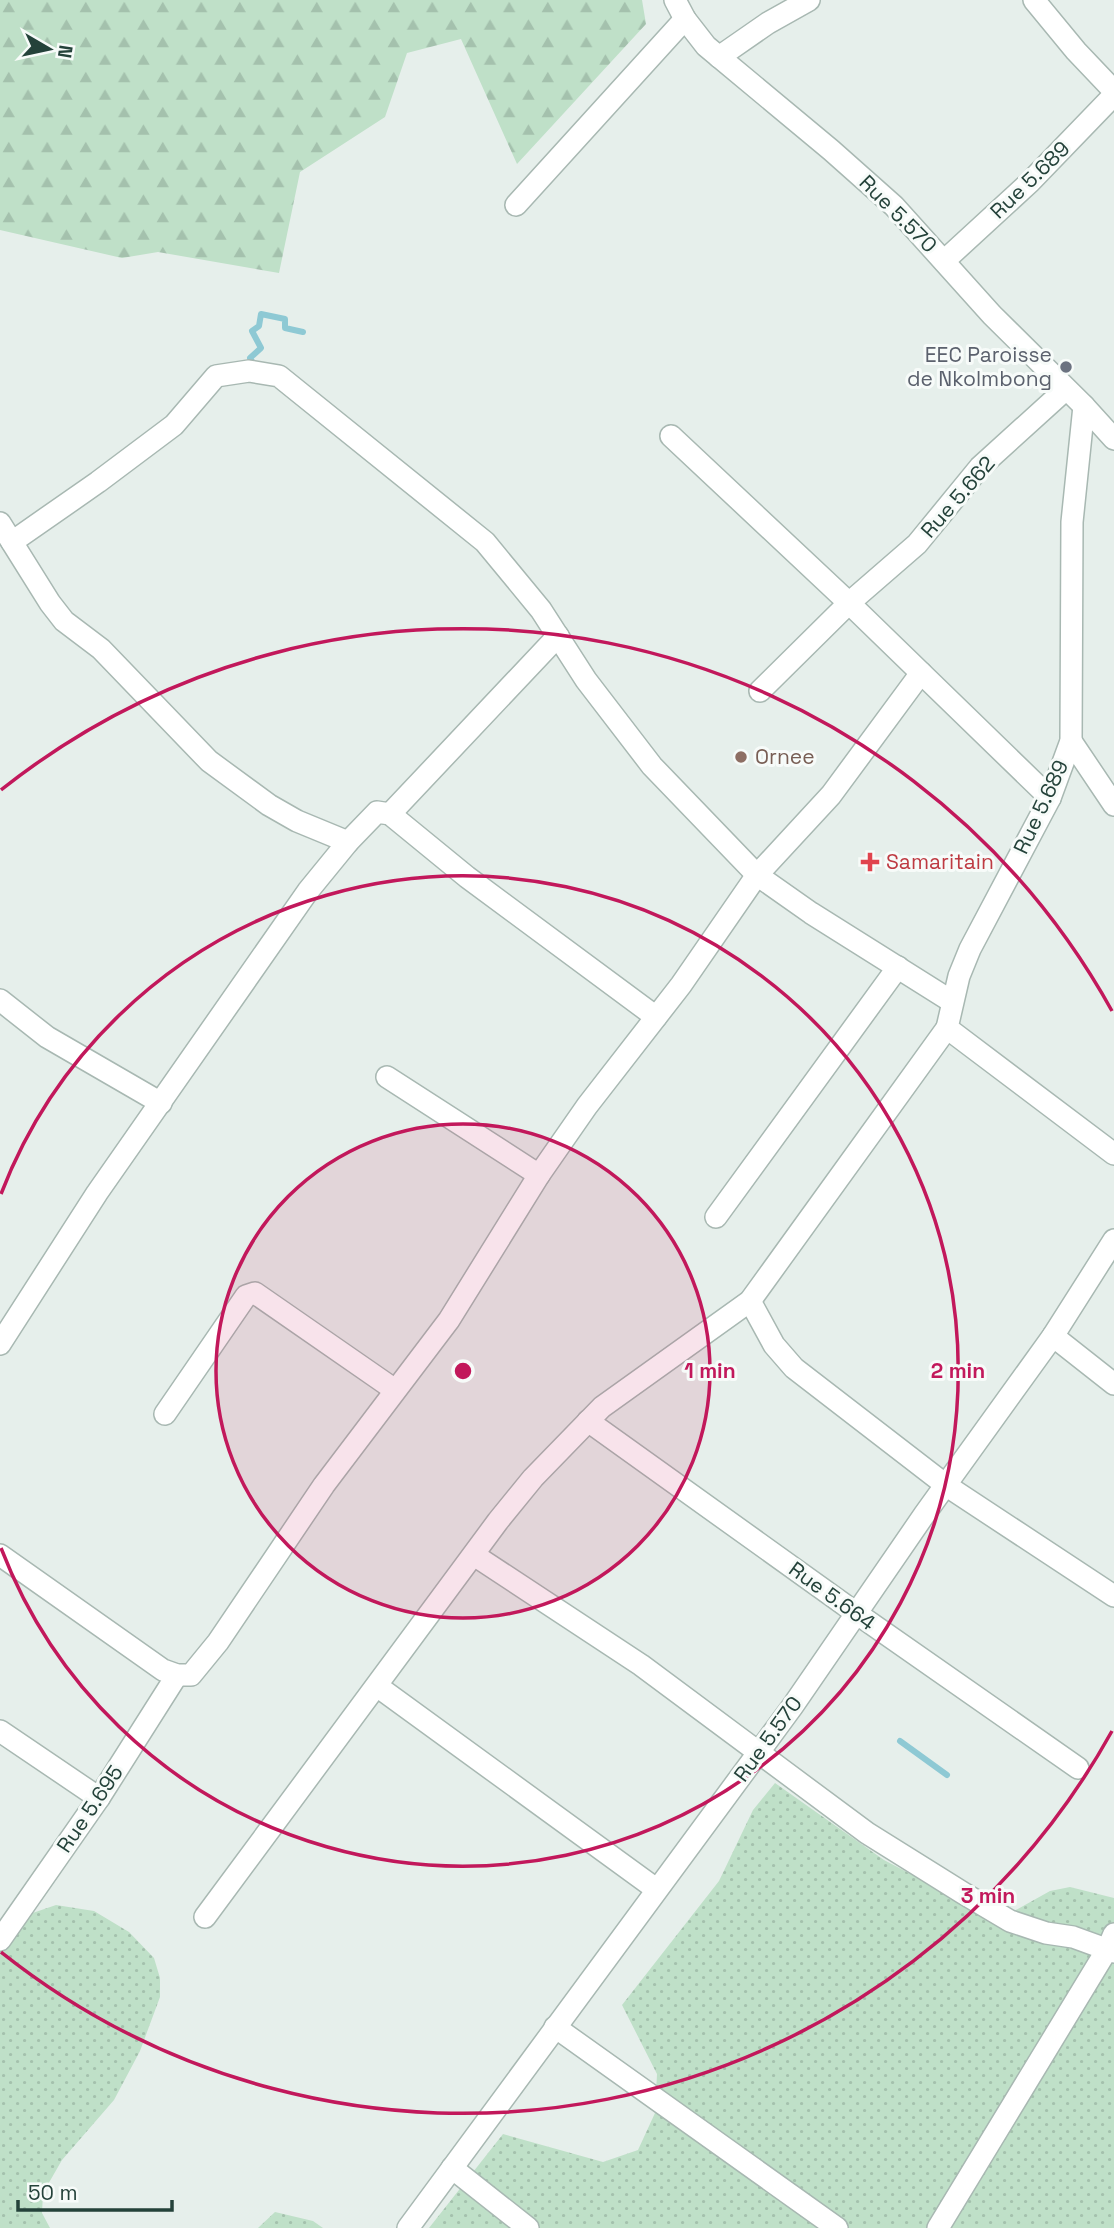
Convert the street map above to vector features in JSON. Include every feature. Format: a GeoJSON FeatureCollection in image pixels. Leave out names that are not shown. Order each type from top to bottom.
{"type":"FeatureCollection","features":[{"type":"Feature","properties":{"kind":"street","name":"Rue 5.570"},"geometry":{"type":"LineString","coordinates":[[675,0],[685,19],[706,46],[894,206],[992,314],[1114,439]]}},
{"type":"Feature","properties":{"kind":"street"},"geometry":{"type":"LineString","coordinates":[[719,57],[768,23],[809,0]]}},
{"type":"Feature","properties":{"kind":"street"},"geometry":{"type":"LineString","coordinates":[[1034,0],[1114,93]]}},
{"type":"Feature","properties":{"kind":"street"},"geometry":{"type":"LineString","coordinates":[[516,205],[685,19]]}},
{"type":"Feature","properties":{"kind":"street","name":"Rue 5.689"},"geometry":{"type":"LineString","coordinates":[[944,261],[1030,182],[1114,93]]}},
{"type":"Feature","properties":{"kind":"street"},"geometry":{"type":"LineString","coordinates":[[12,542],[174,425],[216,376],[249,372],[279,376],[485,542],[541,610],[586,680],[652,766],[757,875],[951,1001]]}},
{"type":"Feature","properties":{"kind":"street","name":"Rue 5.662"},"geometry":{"type":"LineString","coordinates":[[760,691],[849,603],[917,544],[980,467],[1066,389]]}},
{"type":"Feature","properties":{"kind":"street","name":"Rue 5.689"},"geometry":{"type":"LineString","coordinates":[[947,1028],[951,1001],[971,949],[1050,798],[1071,741],[1073,522],[1084,406]]}},
{"type":"Feature","properties":{"kind":"street"},"geometry":{"type":"LineString","coordinates":[[671,436],[849,603],[1050,798]]}},
{"type":"Feature","properties":{"kind":"street"},"geometry":{"type":"LineString","coordinates":[[0,523],[64,621],[101,649],[209,761],[269,805],[297,821],[348,842]]}},
{"type":"Feature","properties":{"kind":"street"},"geometry":{"type":"LineString","coordinates":[[390,814],[558,636]]}},
{"type":"Feature","properties":{"kind":"street"},"geometry":{"type":"LineString","coordinates":[[0,1555],[163,1670],[177,1675],[191,1675],[218,1642],[324,1485],[449,1320],[539,1175],[587,1107],[681,985],[757,875],[831,795],[921,673]]}},
{"type":"Feature","properties":{"kind":"street"},"geometry":{"type":"LineString","coordinates":[[1071,741],[1114,805]]}},
{"type":"Feature","properties":{"kind":"street"},"geometry":{"type":"LineString","coordinates":[[0,1344],[97,1193],[308,891],[348,842],[377,812],[390,814],[499,901],[656,1017]]}},
{"type":"Feature","properties":{"kind":"street"},"geometry":{"type":"LineString","coordinates":[[716,1217],[898,968]]}},
{"type":"Feature","properties":{"kind":"street"},"geometry":{"type":"LineString","coordinates":[[0,1000],[47,1037],[161,1103]]}},
{"type":"Feature","properties":{"kind":"street"},"geometry":{"type":"LineString","coordinates":[[205,1917],[498,1521],[533,1478],[602,1407],[750,1301],[947,1028],[1114,1154]]}},
{"type":"Feature","properties":{"kind":"street"},"geometry":{"type":"LineString","coordinates":[[387,1077],[539,1175]]}},
{"type":"Feature","properties":{"kind":"street","name":"Rue 5.570"},"geometry":{"type":"LineString","coordinates":[[408,2228],[758,1753],[1053,1336],[1114,1240]]}},
{"type":"Feature","properties":{"kind":"street"},"geometry":{"type":"LineString","coordinates":[[165,1414],[247,1296],[255,1293],[395,1390]]}},
{"type":"Feature","properties":{"kind":"street"},"geometry":{"type":"LineString","coordinates":[[750,1301],[774,1345],[794,1368],[947,1486],[1114,1596]]}},
{"type":"Feature","properties":{"kind":"street"},"geometry":{"type":"LineString","coordinates":[[1053,1336],[1114,1384]]}},
{"type":"Feature","properties":{"kind":"street","name":"Rue 5.664"},"geometry":{"type":"LineString","coordinates":[[588,1421],[1078,1768]]}},
{"type":"Feature","properties":{"kind":"street"},"geometry":{"type":"LineString","coordinates":[[474,1555],[641,1665],[867,1833],[1010,1920],[1046,1933],[1112,1945],[938,2228]]}},
{"type":"Feature","properties":{"kind":"street","name":"Rue 5.695"},"geometry":{"type":"LineString","coordinates":[[0,1940],[9,1909],[99,1798],[177,1675]]}},
{"type":"Feature","properties":{"kind":"street"},"geometry":{"type":"LineString","coordinates":[[377,1686],[656,1889]]}},
{"type":"Feature","properties":{"kind":"street"},"geometry":{"type":"LineString","coordinates":[[0,1731],[99,1798]]}},
{"type":"Feature","properties":{"kind":"street"},"geometry":{"type":"LineString","coordinates":[[555,2027],[837,2228]]}},
{"type":"Feature","properties":{"kind":"street"},"geometry":{"type":"LineString","coordinates":[[452,2168],[528,2228]]}},
{"type":"Feature","properties":{"kind":"green space"},"geometry":{"type":"Polygon","coordinates":[[[0,0],[642,0],[646,24],[517,164],[461,39],[407,53],[385,117],[300,172],[279,273],[158,252],[122,258],[0,230],[0,0]]]}},
{"type":"Feature","properties":{"kind":"green space"},"geometry":{"type":"Polygon","coordinates":[[[775,1783],[884,1860],[983,1912],[1014,1911],[1050,1891],[1070,1887],[1114,1898],[1114,2228],[429,2228],[503,2134],[603,2162],[638,2150],[655,2113],[657,2074],[622,2005],[719,1881],[753,1810],[775,1783]]]}},
{"type":"Feature","properties":{"kind":"green space"},"geometry":{"type":"Polygon","coordinates":[[[56,1905],[94,1911],[129,1932],[154,1958],[160,1978],[160,1997],[140,2051],[114,2100],[62,2160],[43,2193],[42,2213],[50,2228],[0,2228],[0,1932],[18,1918],[56,1905]]]}},
{"type":"Feature","properties":{"kind":"green space"},"geometry":{"type":"Polygon","coordinates":[[[275,2212],[313,2221],[323,2228],[258,2228],[275,2212]]]}},
{"type":"Feature","properties":{"kind":"waterway"},"geometry":{"type":"LineString","coordinates":[[254,365],[250,358],[261,348],[252,331],[259,326],[261,314],[285,319],[285,328],[303,332]]}},
{"type":"Feature","properties":{"kind":"waterway"},"geometry":{"type":"LineString","coordinates":[[900,1741],[947,1775]]}},
{"type":"Feature","properties":{"kind":"place","name":"EEC Paroisse de Nkolmbong"},"geometry":{"type":"Point","coordinates":[1066,367]}},
{"type":"Feature","properties":{"kind":"place","name":"Ornee"},"geometry":{"type":"Point","coordinates":[741,757]}},
{"type":"Feature","properties":{"kind":"place","name":"Samaritain"},"geometry":{"type":"Point","coordinates":[870,862]}}]}
